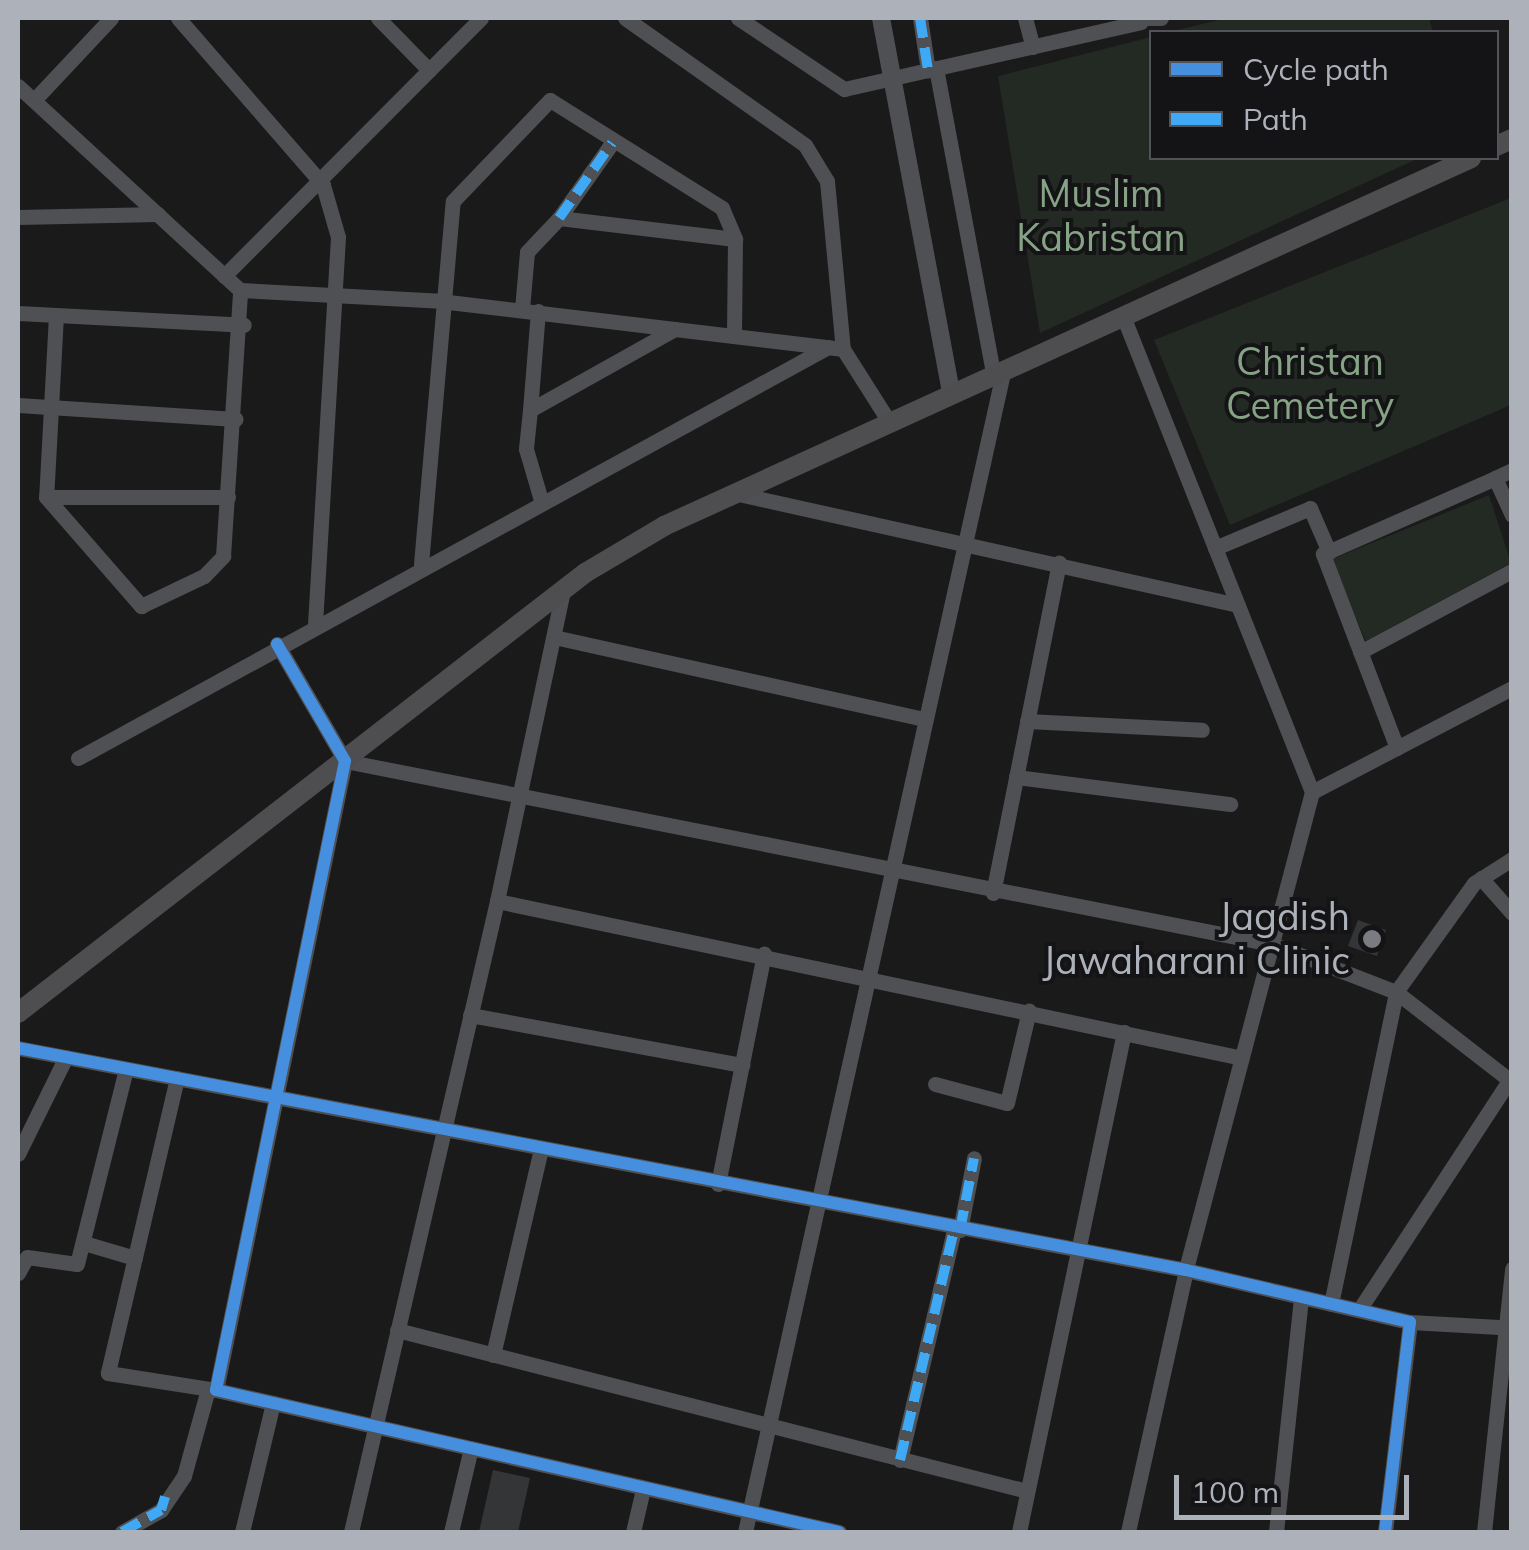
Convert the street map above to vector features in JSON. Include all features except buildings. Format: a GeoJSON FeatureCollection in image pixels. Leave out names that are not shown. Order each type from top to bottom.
{"type":"FeatureCollection","features":[{"type":"Feature","properties":{"kind":"main road"},"geometry":{"type":"LineString","coordinates":[[18,1013],[563,590],[733,492],[1467,160]]}},
{"type":"Feature","properties":{"kind":"street"},"geometry":{"type":"LineString","coordinates":[[36,98],[111,18]]}},
{"type":"Feature","properties":{"kind":"street"},"geometry":{"type":"LineString","coordinates":[[178,18],[323,185],[338,237],[338,292],[316,622]]}},
{"type":"Feature","properties":{"kind":"street"},"geometry":{"type":"LineString","coordinates":[[378,18],[429,70]]}},
{"type":"Feature","properties":{"kind":"street"},"geometry":{"type":"LineString","coordinates":[[224,276],[323,185],[480,18]]}},
{"type":"Feature","properties":{"kind":"street"},"geometry":{"type":"LineString","coordinates":[[625,18],[805,144],[827,182],[836,348],[888,420]]}},
{"type":"Feature","properties":{"kind":"street"},"geometry":{"type":"LineString","coordinates":[[738,18],[844,89],[1161,18]]}},
{"type":"Feature","properties":{"kind":"street"},"geometry":{"type":"LineString","coordinates":[[882,18],[951,392]]}},
{"type":"Feature","properties":{"kind":"street"},"geometry":{"type":"LineString","coordinates":[[745,1532],[965,540],[998,371],[920,18]]}},
{"type":"Feature","properties":{"kind":"street"},"geometry":{"type":"LineString","coordinates":[[1025,18],[1033,47]]}},
{"type":"Feature","properties":{"kind":"street"},"geometry":{"type":"LineString","coordinates":[[18,86],[36,98],[240,290],[338,292],[440,301],[836,348]]}},
{"type":"Feature","properties":{"kind":"street"},"geometry":{"type":"LineString","coordinates":[[421,564],[440,301],[453,201],[550,100],[722,208],[736,239],[734,336]]}},
{"type":"Feature","properties":{"kind":"street"},"geometry":{"type":"LineString","coordinates":[[541,500],[526,449],[530,410],[527,252],[559,218],[612,142]]}},
{"type":"Feature","properties":{"kind":"street"},"geometry":{"type":"LineString","coordinates":[[18,216],[158,214]]}},
{"type":"Feature","properties":{"kind":"street"},"geometry":{"type":"LineString","coordinates":[[559,218],[736,239]]}},
{"type":"Feature","properties":{"kind":"street"},"geometry":{"type":"LineString","coordinates":[[56,315],[58,408],[46,496],[141,606],[204,576],[223,556],[244,325],[240,290]]}},
{"type":"Feature","properties":{"kind":"street"},"geometry":{"type":"LineString","coordinates":[[18,313],[244,325]]}},
{"type":"Feature","properties":{"kind":"street"},"geometry":{"type":"LineString","coordinates":[[1123,316],[1312,792],[1186,1270],[1128,1532]]}},
{"type":"Feature","properties":{"kind":"street"},"geometry":{"type":"LineString","coordinates":[[530,410],[676,328]]}},
{"type":"Feature","properties":{"kind":"street"},"geometry":{"type":"LineString","coordinates":[[78,758],[421,564],[836,348]]}},
{"type":"Feature","properties":{"kind":"street"},"geometry":{"type":"LineString","coordinates":[[18,405],[236,418]]}},
{"type":"Feature","properties":{"kind":"street"},"geometry":{"type":"LineString","coordinates":[[1329,552],[1512,470]]}},
{"type":"Feature","properties":{"kind":"street"},"geometry":{"type":"LineString","coordinates":[[1495,478],[1512,515]]}},
{"type":"Feature","properties":{"kind":"street"},"geometry":{"type":"LineString","coordinates":[[733,492],[965,540],[1238,606]]}},
{"type":"Feature","properties":{"kind":"street"},"geometry":{"type":"LineString","coordinates":[[46,496],[228,496]]}},
{"type":"Feature","properties":{"kind":"street"},"geometry":{"type":"LineString","coordinates":[[1215,548],[1310,508],[1397,748]]}},
{"type":"Feature","properties":{"kind":"street"},"geometry":{"type":"LineString","coordinates":[[994,893],[1059,563]]}},
{"type":"Feature","properties":{"kind":"street"},"geometry":{"type":"LineString","coordinates":[[1360,652],[1512,572]]}},
{"type":"Feature","properties":{"kind":"street"},"geometry":{"type":"LineString","coordinates":[[351,1532],[441,1130],[498,901],[563,590]]}},
{"type":"Feature","properties":{"kind":"street"},"geometry":{"type":"LineString","coordinates":[[554,637],[925,719]]}},
{"type":"Feature","properties":{"kind":"street"},"geometry":{"type":"LineString","coordinates":[[122,1532],[160,1510],[184,1476],[212,1390],[280,1098],[345,761],[277,644]]}},
{"type":"Feature","properties":{"kind":"street"},"geometry":{"type":"LineString","coordinates":[[1312,792],[1512,688]]}},
{"type":"Feature","properties":{"kind":"street"},"geometry":{"type":"LineString","coordinates":[[1028,721],[1202,730]]}},
{"type":"Feature","properties":{"kind":"street"},"geometry":{"type":"LineString","coordinates":[[345,761],[890,874],[1272,944],[1396,992],[1511,1079],[1359,1310]]}},
{"type":"Feature","properties":{"kind":"street"},"geometry":{"type":"LineString","coordinates":[[1016,777],[1230,804]]}},
{"type":"Feature","properties":{"kind":"street"},"geometry":{"type":"LineString","coordinates":[[1331,1304],[1396,992],[1481,878],[1512,859]]}},
{"type":"Feature","properties":{"kind":"street"},"geometry":{"type":"LineString","coordinates":[[1481,878],[1512,912]]}},
{"type":"Feature","properties":{"kind":"street"},"geometry":{"type":"LineString","coordinates":[[498,901],[867,975],[1242,1058]]}},
{"type":"Feature","properties":{"kind":"street"},"geometry":{"type":"LineString","coordinates":[[718,1184],[764,954]]}},
{"type":"Feature","properties":{"kind":"street"},"geometry":{"type":"LineString","coordinates":[[935,1084],[1007,1102],[1029,1011]]}},
{"type":"Feature","properties":{"kind":"street"},"geometry":{"type":"LineString","coordinates":[[470,1015],[742,1065]]}},
{"type":"Feature","properties":{"kind":"street"},"geometry":{"type":"LineString","coordinates":[[1018,1532],[1124,1032]]}},
{"type":"Feature","properties":{"kind":"street"},"geometry":{"type":"LineString","coordinates":[[18,1048],[817,1204],[1186,1270],[1410,1322],[1499,1328]]}},
{"type":"Feature","properties":{"kind":"street"},"geometry":{"type":"LineString","coordinates":[[18,1154],[66,1057]]}},
{"type":"Feature","properties":{"kind":"street"},"geometry":{"type":"LineString","coordinates":[[19,1263],[74,1267],[84,1243],[126,1069]]}},
{"type":"Feature","properties":{"kind":"street"},"geometry":{"type":"LineString","coordinates":[[177,1078],[108,1373],[273,1403],[750,1515],[839,1532]]}},
{"type":"Feature","properties":{"kind":"street"},"geometry":{"type":"LineString","coordinates":[[493,1355],[540,1150]]}},
{"type":"Feature","properties":{"kind":"street"},"geometry":{"type":"LineString","coordinates":[[900,1460],[974,1158]]}},
{"type":"Feature","properties":{"kind":"street"},"geometry":{"type":"LineString","coordinates":[[84,1243],[135,1258]]}},
{"type":"Feature","properties":{"kind":"street"},"geometry":{"type":"LineString","coordinates":[[1484,1532],[1503,1374],[1499,1328],[1512,1268]]}},
{"type":"Feature","properties":{"kind":"street"},"geometry":{"type":"LineString","coordinates":[[1276,1532],[1301,1297]]}},
{"type":"Feature","properties":{"kind":"street"},"geometry":{"type":"LineString","coordinates":[[1385,1532],[1410,1322]]}},
{"type":"Feature","properties":{"kind":"street"},"geometry":{"type":"LineString","coordinates":[[397,1330],[1027,1492]]}},
{"type":"Feature","properties":{"kind":"street"},"geometry":{"type":"LineString","coordinates":[[242,1532],[273,1403]]}},
{"type":"Feature","properties":{"kind":"street"},"geometry":{"type":"LineString","coordinates":[[451,1532],[472,1448]]}},
{"type":"Feature","properties":{"kind":"street"},"geometry":{"type":"LineString","coordinates":[[634,1532],[643,1490]]}},
{"type":"Feature","properties":{"kind":"green space"},"geometry":{"type":"Polygon","coordinates":[[[1227,18],[1429,18],[1432,30],[1177,30],[1227,18]]]}},
{"type":"Feature","properties":{"kind":"green space","name":"Muslim Kabristan"},"geometry":{"type":"Polygon","coordinates":[[[1149,38],[1149,160],[1415,160],[1040,333],[998,76],[1149,38]]]}},
{"type":"Feature","properties":{"kind":"green space","name":"Christan Cemetery"},"geometry":{"type":"Polygon","coordinates":[[[1511,198],[1511,405],[1230,525],[1154,340],[1511,198]]]}},
{"type":"Feature","properties":{"kind":"green space"},"geometry":{"type":"Polygon","coordinates":[[[1489,495],[1511,563],[1366,641],[1330,560],[1489,495]]]}},
{"type":"Feature","properties":{"kind":"marked path"},"geometry":{"type":"LineString","coordinates":[[920,18],[928,70]]}},
{"type":"Feature","properties":{"kind":"marked path"},"geometry":{"type":"LineString","coordinates":[[559,218],[612,143]]}},
{"type":"Feature","properties":{"kind":"marked path"},"geometry":{"type":"LineString","coordinates":[[960,1230],[974,1158]]}},
{"type":"Feature","properties":{"kind":"marked path"},"geometry":{"type":"LineString","coordinates":[[900,1460],[954,1229]]}},
{"type":"Feature","properties":{"kind":"marked path"},"geometry":{"type":"LineString","coordinates":[[122,1532],[161,1510],[165,1497]]}},
{"type":"Feature","properties":{"kind":"cycle path"},"geometry":{"type":"LineString","coordinates":[[277,644],[345,761],[216,1390],[839,1532]]}},
{"type":"Feature","properties":{"kind":"cycle path"},"geometry":{"type":"LineString","coordinates":[[18,1048],[1186,1270],[1410,1322],[1385,1532]]}},
{"type":"Feature","properties":{"kind":"place","name":"Jagdish Jawaharani Clinic"},"geometry":{"type":"Point","coordinates":[1372,939]}}]}
